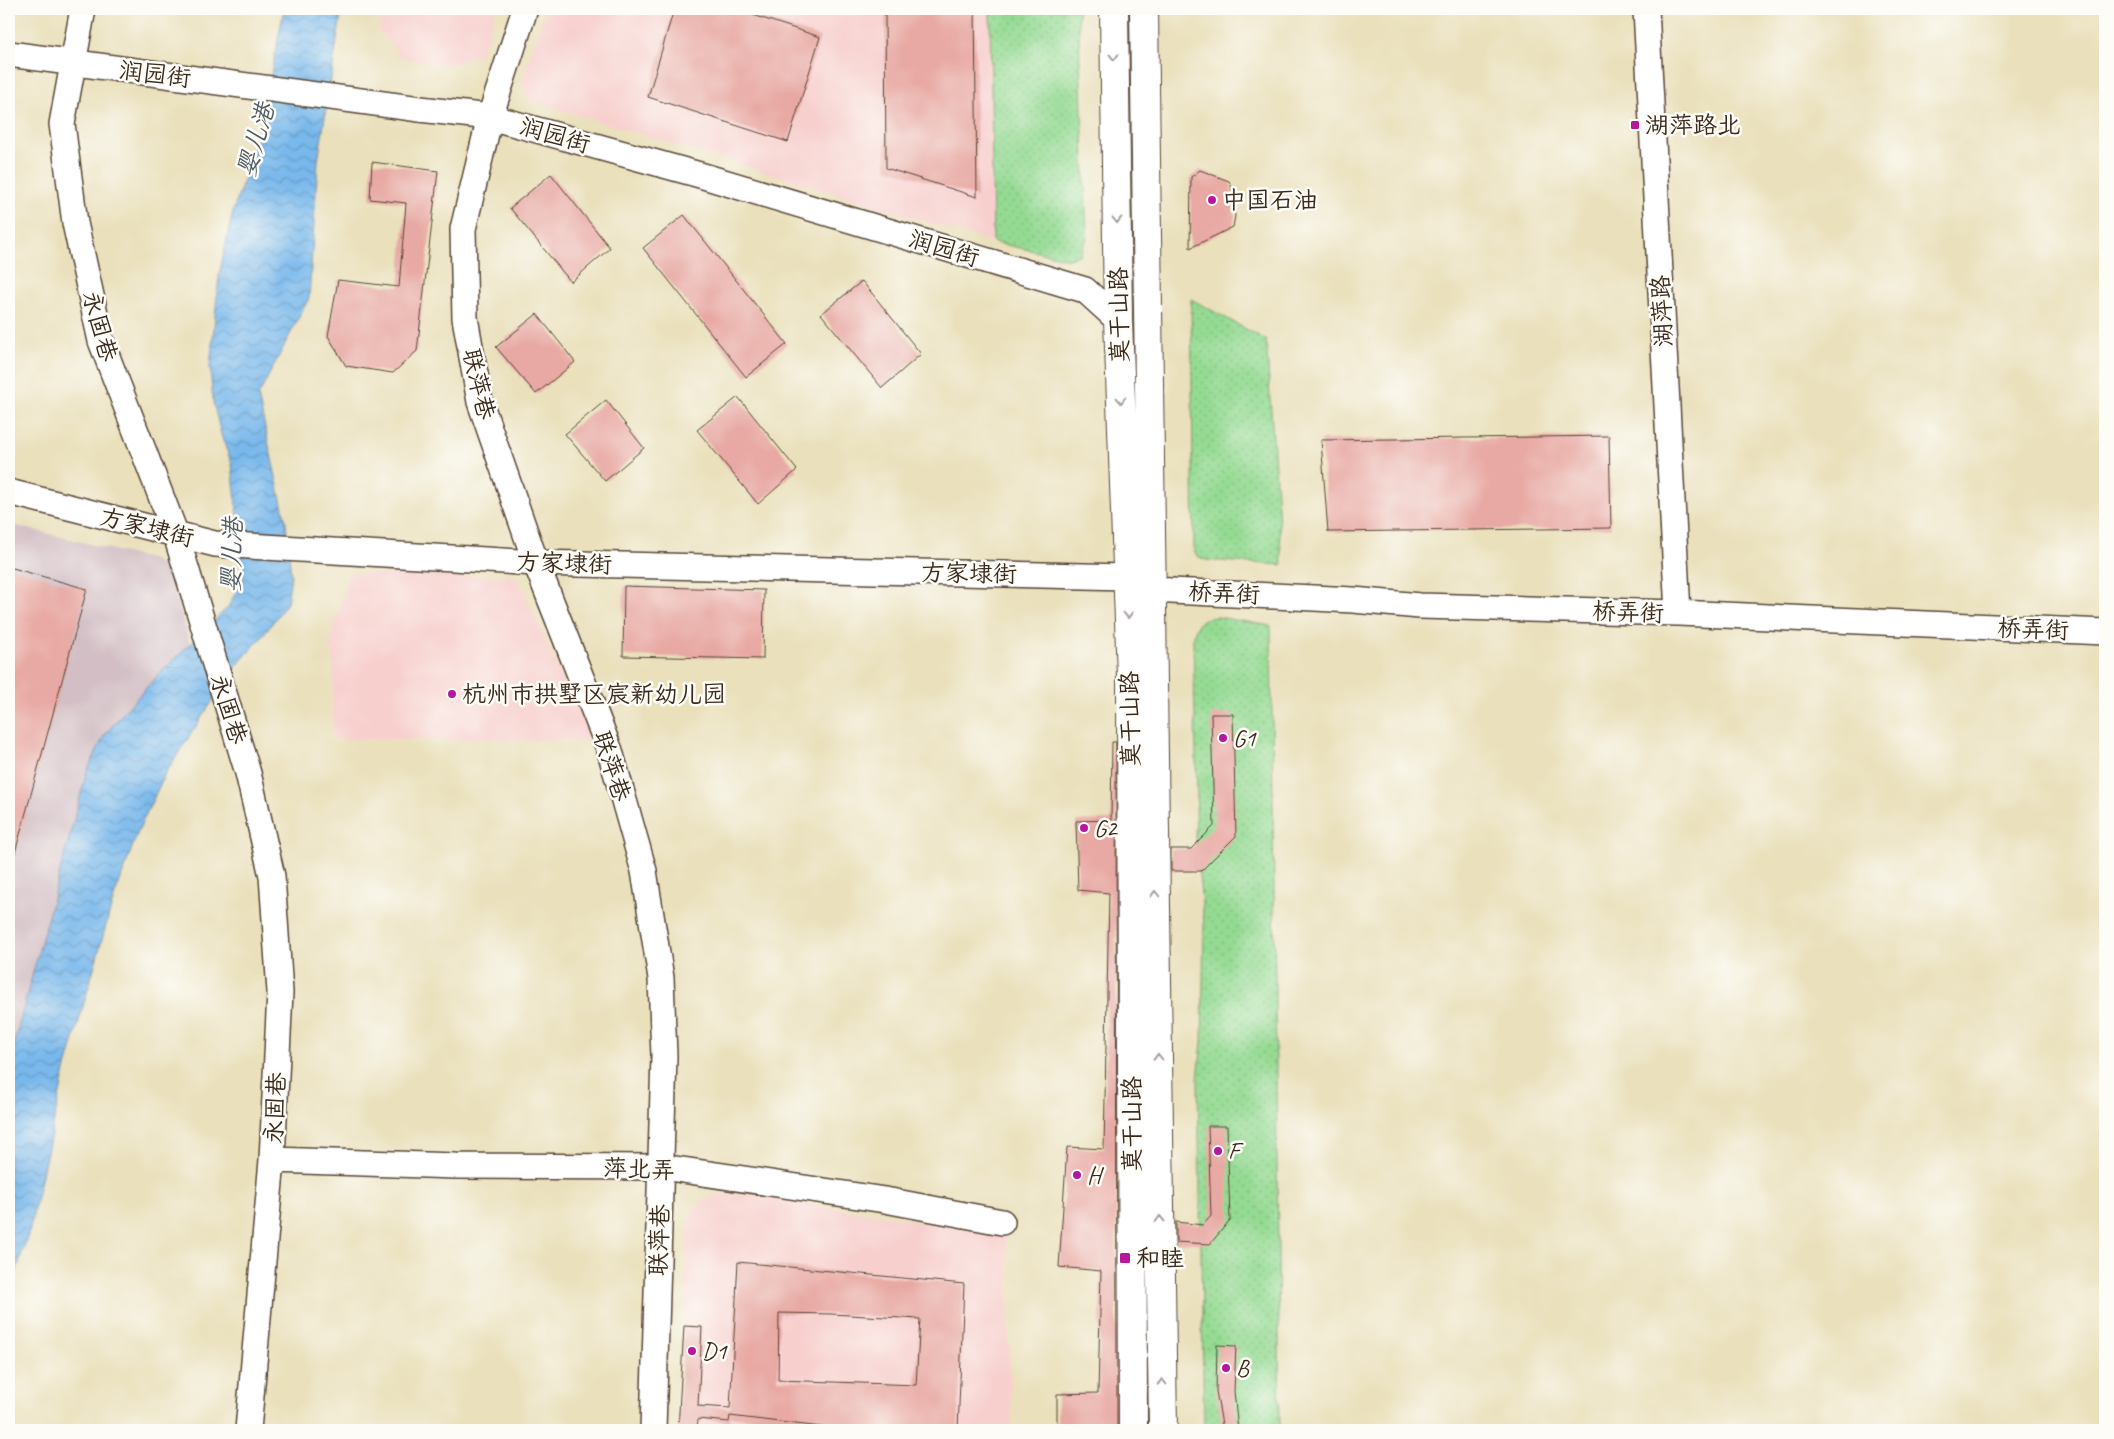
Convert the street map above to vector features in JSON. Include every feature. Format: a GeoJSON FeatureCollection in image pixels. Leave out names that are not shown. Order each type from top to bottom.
{"type":"FeatureCollection","features":[{"type":"Feature","properties":{"kind":"main road","name":"莫干山路"},"geometry":{"type":"LineString","coordinates":[[1114,9],[1118,320],[1131,676],[1133,1430]]}},
{"type":"Feature","properties":{"kind":"main road","name":"莫干山路"},"geometry":{"type":"LineString","coordinates":[[1144,9],[1163,1430]]}},
{"type":"Feature","properties":{"kind":"street","name":"永固巷"},"geometry":{"type":"LineString","coordinates":[[83,9],[62,124],[75,223],[101,341],[176,535],[248,773],[272,876],[280,992],[272,1160],[248,1430]]}},
{"type":"Feature","properties":{"kind":"street","name":"联萍巷"},"geometry":{"type":"LineString","coordinates":[[525,9],[490,117],[463,228],[465,318],[480,402],[536,563],[610,751],[644,871],[661,978],[664,1056],[653,1430]]}},
{"type":"Feature","properties":{"kind":"street","name":"湖萍路"},"geometry":{"type":"LineString","coordinates":[[1646,9],[1678,613]]}},
{"type":"Feature","properties":{"kind":"street","name":"润园街"},"geometry":{"type":"LineString","coordinates":[[9,54],[73,64],[490,117],[700,175],[1085,290],[1118,320]]}},
{"type":"Feature","properties":{"kind":"street"},"geometry":{"type":"LineString","coordinates":[[1085,290],[1118,265]]}},
{"type":"Feature","properties":{"kind":"street","name":"方家埭街"},"geometry":{"type":"LineString","coordinates":[[9,492],[215,544],[536,563],[1126,577]]}},
{"type":"Feature","properties":{"kind":"street","name":"桥弄街"},"geometry":{"type":"LineString","coordinates":[[1151,590],[1353,600],[1420,606],[1678,613],[2105,632]]}},
{"type":"Feature","properties":{"kind":"street","name":"萍北弄"},"geometry":{"type":"LineString","coordinates":[[272,1160],[456,1166],[662,1167],[885,1200],[1002,1222]]}},
{"type":"Feature","properties":{"kind":"shaded area"},"geometry":{"type":"Polygon","coordinates":[[[383,9],[496,9],[482,53],[450,66],[401,57],[379,31],[383,9]]]}},
{"type":"Feature","properties":{"kind":"shaded area"},"geometry":{"type":"Polygon","coordinates":[[[546,9],[990,9],[993,242],[532,101],[521,83],[546,9]]]}},
{"type":"Feature","properties":{"kind":"shaded area"},"geometry":{"type":"Polygon","coordinates":[[[9,524],[154,560],[169,572],[195,662],[9,1102],[9,524]]]}},
{"type":"Feature","properties":{"kind":"shaded area","name":"杭州市拱墅区宸新幼儿园"},"geometry":{"type":"Polygon","coordinates":[[[349,573],[517,577],[592,740],[333,739],[333,649],[328,649],[349,573]]]}},
{"type":"Feature","properties":{"kind":"shaded area"},"geometry":{"type":"Polygon","coordinates":[[[720,1194],[742,1194],[1006,1234],[1012,1430],[679,1430],[688,1221],[693,1211],[703,1199],[720,1194]]]}},
{"type":"Feature","properties":{"kind":"green space"},"geometry":{"type":"Polygon","coordinates":[[[990,9],[1078,9],[1087,238],[1080,254],[1070,259],[993,242],[990,9]]]}},
{"type":"Feature","properties":{"kind":"green space"},"geometry":{"type":"Polygon","coordinates":[[[1191,299],[1266,340],[1282,565],[1206,560],[1197,556],[1194,550],[1191,299]]]}},
{"type":"Feature","properties":{"kind":"green space"},"geometry":{"type":"Polygon","coordinates":[[[1218,617],[1271,626],[1280,1430],[1204,1430],[1198,1079],[1202,1042],[1204,923],[1195,836],[1197,794],[1193,640],[1200,622],[1207,618],[1218,617]]]}},
{"type":"Feature","properties":{"kind":"water"},"geometry":{"type":"Polygon","coordinates":[[[284,9],[342,9],[318,161],[309,298],[258,396],[286,522],[291,575],[287,603],[262,637],[233,670],[166,772],[139,829],[114,897],[65,1071],[30,1229],[9,1293],[9,1062],[87,771],[104,736],[161,672],[228,607],[244,577],[232,464],[222,438],[213,402],[210,367],[219,275],[233,211],[259,134],[284,9]]]}},
{"type":"Feature","properties":{"kind":"building"},"geometry":{"type":"Polygon","coordinates":[[[674,9],[735,9],[820,37],[788,142],[648,97],[674,9]]]}},
{"type":"Feature","properties":{"kind":"building"},"geometry":{"type":"Polygon","coordinates":[[[885,9],[975,9],[977,197],[886,168],[885,9]]]}},
{"type":"Feature","properties":{"kind":"building"},"geometry":{"type":"Polygon","coordinates":[[[372,162],[438,171],[417,351],[393,373],[346,366],[328,336],[338,280],[399,287],[406,203],[370,199],[372,162]]]}},
{"type":"Feature","properties":{"kind":"building","name":"中国石油"},"geometry":{"type":"Polygon","coordinates":[[[1200,170],[1229,181],[1235,216],[1233,227],[1190,248],[1191,177],[1200,170]]]}},
{"type":"Feature","properties":{"kind":"building"},"geometry":{"type":"Polygon","coordinates":[[[551,174],[610,248],[571,282],[510,208],[551,174]]]}},
{"type":"Feature","properties":{"kind":"building"},"geometry":{"type":"Polygon","coordinates":[[[684,215],[787,344],[746,377],[643,248],[684,215]]]}},
{"type":"Feature","properties":{"kind":"building"},"geometry":{"type":"Polygon","coordinates":[[[862,281],[921,354],[882,388],[821,314],[862,281]]]}},
{"type":"Feature","properties":{"kind":"building"},"geometry":{"type":"Polygon","coordinates":[[[537,314],[575,362],[536,394],[496,347],[537,314]]]}},
{"type":"Feature","properties":{"kind":"building"},"geometry":{"type":"Polygon","coordinates":[[[738,397],[797,470],[758,504],[697,430],[738,397]]]}},
{"type":"Feature","properties":{"kind":"building"},"geometry":{"type":"Polygon","coordinates":[[[606,400],[644,448],[605,481],[565,434],[606,400]]]}},
{"type":"Feature","properties":{"kind":"building"},"geometry":{"type":"Polygon","coordinates":[[[1609,436],[1611,528],[1328,532],[1321,440],[1609,436]]]}},
{"type":"Feature","properties":{"kind":"building"},"geometry":{"type":"Polygon","coordinates":[[[9,567],[87,589],[13,860],[9,860],[9,567]]]}},
{"type":"Feature","properties":{"kind":"building"},"geometry":{"type":"Polygon","coordinates":[[[624,586],[764,590],[763,659],[623,656],[624,586]]]}},
{"type":"Feature","properties":{"kind":"building"},"geometry":{"type":"Polygon","coordinates":[[[1211,714],[1233,714],[1236,836],[1201,871],[1171,871],[1171,849],[1191,849],[1214,826],[1211,714]]]}},
{"type":"Feature","properties":{"kind":"building"},"geometry":{"type":"Polygon","coordinates":[[[1112,742],[1116,742],[1117,1430],[1057,1430],[1057,1394],[1098,1393],[1101,1271],[1059,1267],[1067,1147],[1104,1149],[1109,893],[1078,890],[1076,821],[1111,820],[1112,742]]]}},
{"type":"Feature","properties":{"kind":"building"},"geometry":{"type":"Polygon","coordinates":[[[1208,1126],[1227,1126],[1230,1220],[1210,1244],[1176,1242],[1176,1222],[1203,1225],[1211,1216],[1208,1126]]]}},
{"type":"Feature","properties":{"kind":"building"},"geometry":{"type":"Polygon","coordinates":[[[738,1262],[964,1284],[958,1430],[846,1430],[730,1416],[729,1422],[698,1419],[697,1430],[678,1430],[684,1326],[702,1327],[698,1406],[730,1408],[738,1262]],[[779,1313],[778,1380],[916,1385],[920,1319],[779,1313]]]}},
{"type":"Feature","properties":{"kind":"building"},"geometry":{"type":"Polygon","coordinates":[[[1217,1345],[1236,1346],[1234,1391],[1238,1430],[1223,1430],[1216,1391],[1217,1345]]]}},
{"type":"Feature","properties":{"kind":"place","name":"湖萍路北"},"geometry":{"type":"Point","coordinates":[1635,125]}},
{"type":"Feature","properties":{"kind":"place","name":"中国石油"},"geometry":{"type":"Point","coordinates":[1212,200]}},
{"type":"Feature","properties":{"kind":"place","name":"杭州市拱墅区宸新幼儿园"},"geometry":{"type":"Point","coordinates":[452,694]}},
{"type":"Feature","properties":{"kind":"place","name":"G1"},"geometry":{"type":"Point","coordinates":[1223,738]}},
{"type":"Feature","properties":{"kind":"place","name":"G2"},"geometry":{"type":"Point","coordinates":[1084,828]}},
{"type":"Feature","properties":{"kind":"place","name":"F"},"geometry":{"type":"Point","coordinates":[1218,1151]}},
{"type":"Feature","properties":{"kind":"place","name":"H"},"geometry":{"type":"Point","coordinates":[1077,1175]}},
{"type":"Feature","properties":{"kind":"place","name":"和睦"},"geometry":{"type":"Point","coordinates":[1125,1258]}},
{"type":"Feature","properties":{"kind":"place","name":"D1"},"geometry":{"type":"Point","coordinates":[692,1351]}},
{"type":"Feature","properties":{"kind":"place","name":"B"},"geometry":{"type":"Point","coordinates":[1226,1368]}},
{"type":"Feature","properties":{"kind":"water label","name":"婴儿港"},"geometry":{"type":"Point","coordinates":[256,140]}},
{"type":"Feature","properties":{"kind":"water label","name":"婴儿港"},"geometry":{"type":"Point","coordinates":[232,555]}}]}
